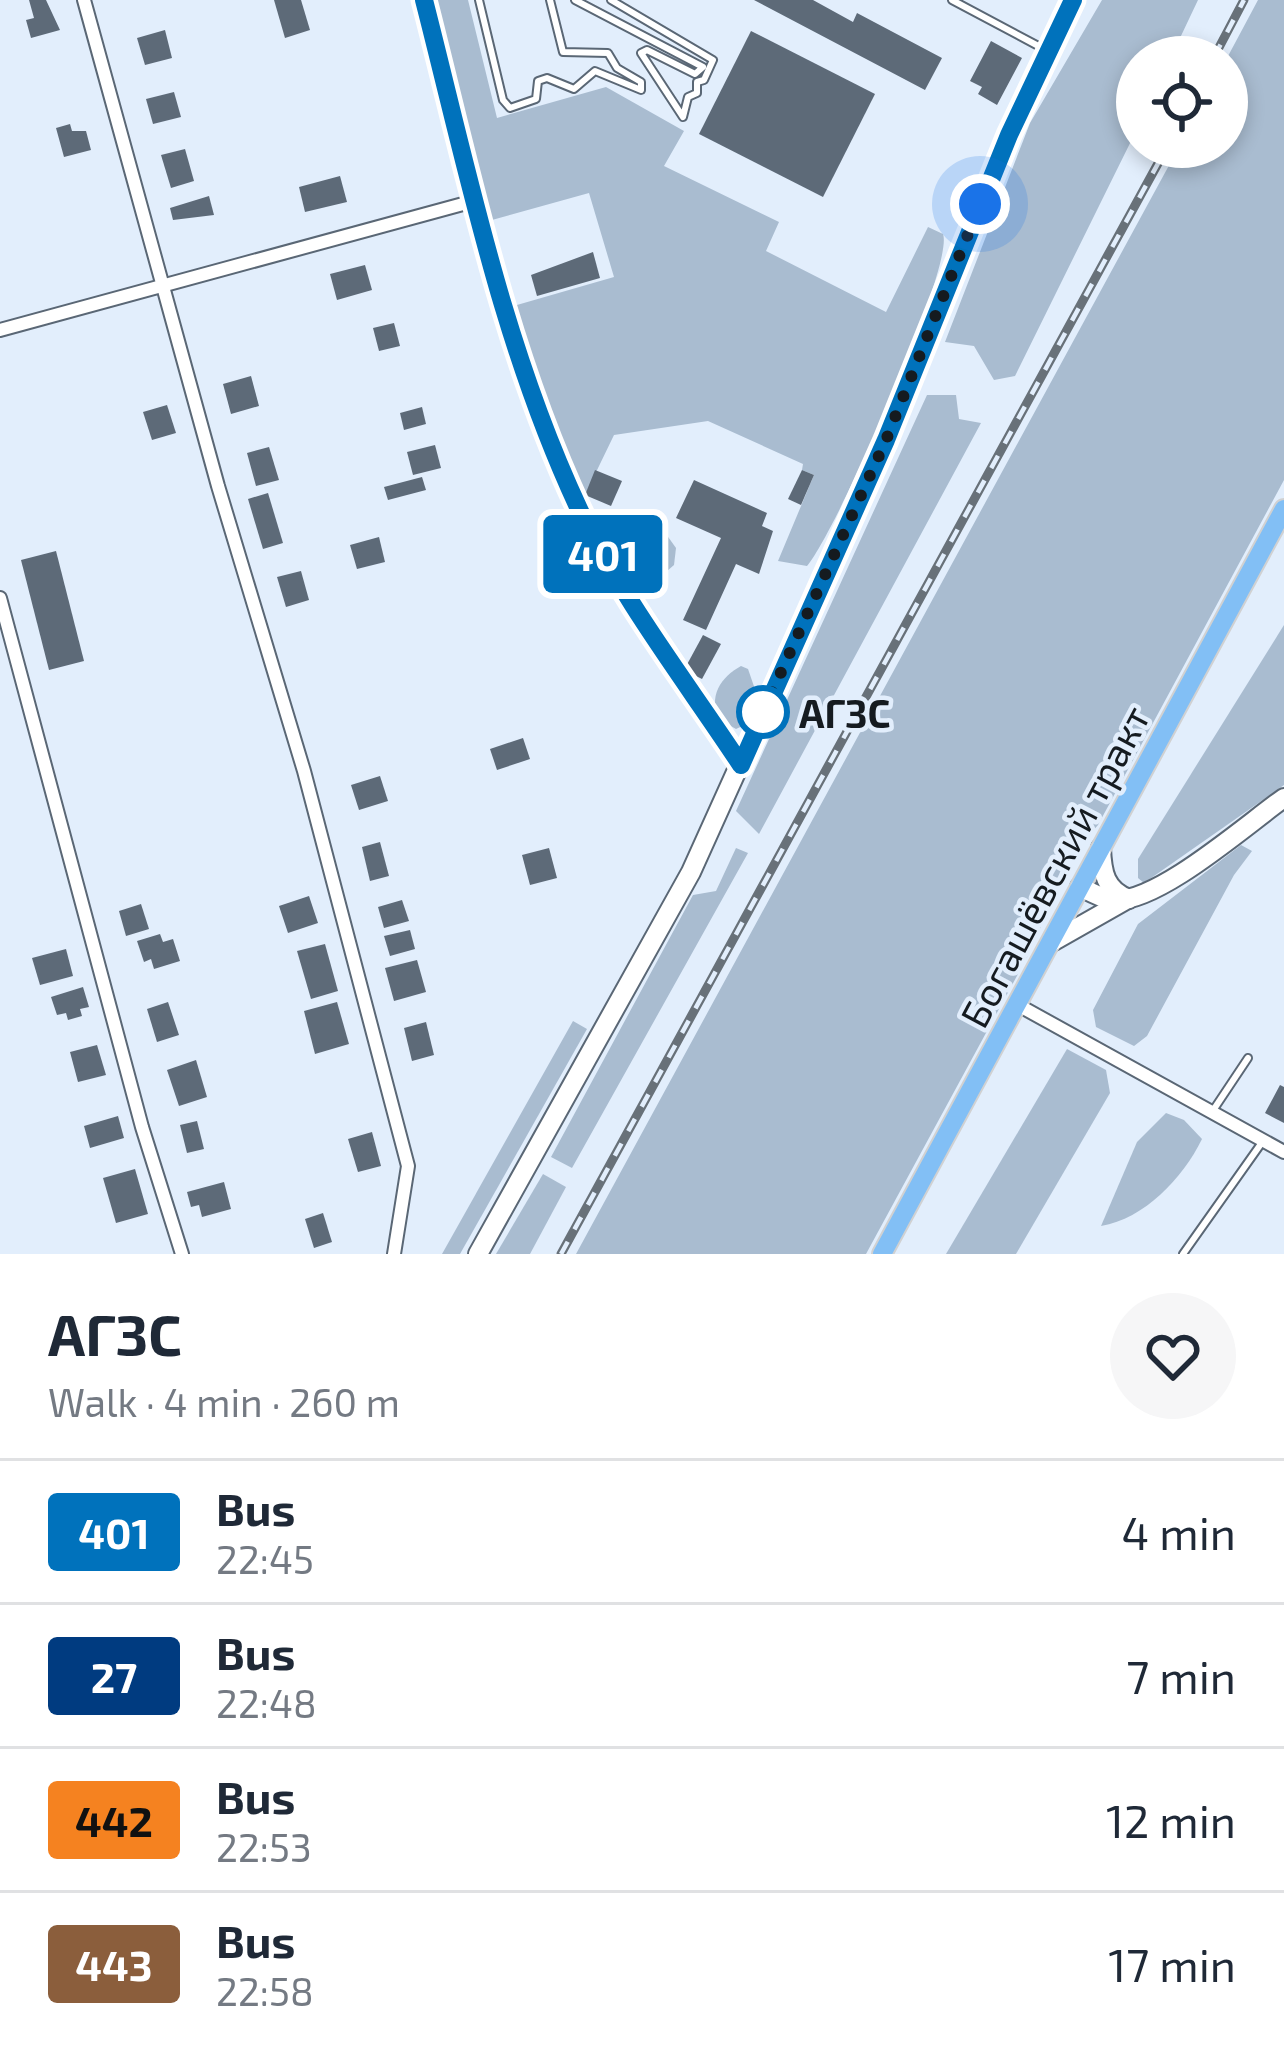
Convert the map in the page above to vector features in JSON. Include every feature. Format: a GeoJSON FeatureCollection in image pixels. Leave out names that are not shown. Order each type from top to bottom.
{"type":"FeatureCollection","features":[{"type":"Feature","properties":{"kind":"main road","name":"Богашёвский тракт"},"geometry":{"type":"LineString","coordinates":[[882,1254],[1284,509]]}},
{"type":"Feature","properties":{"kind":"street"},"geometry":{"type":"LineString","coordinates":[[84,0],[304,771],[409,1166],[394,1254]]}},
{"type":"Feature","properties":{"kind":"street"},"geometry":{"type":"LineString","coordinates":[[424,0],[518,360],[546,434],[581,513],[645,628],[741,765]]}},
{"type":"Feature","properties":{"kind":"street"},"geometry":{"type":"LineString","coordinates":[[478,1254],[648,953],[741,765],[886,440],[1047,51],[1073,0]]}},
{"type":"Feature","properties":{"kind":"street"},"geometry":{"type":"LineString","coordinates":[[0,330],[164,281],[474,201]]}},
{"type":"Feature","properties":{"kind":"street"},"geometry":{"type":"LineString","coordinates":[[0,598],[142,1127],[182,1254]]}},
{"type":"Feature","properties":{"kind":"street"},"geometry":{"type":"LineString","coordinates":[[1052,942],[1172,877],[1284,798]]}},
{"type":"Feature","properties":{"kind":"street"},"geometry":{"type":"LineString","coordinates":[[1102,848],[1106,880],[1115,893],[1130,899]]}},
{"type":"Feature","properties":{"kind":"street"},"geometry":{"type":"LineString","coordinates":[[1080,887],[1112,901],[1130,899]]}},
{"type":"Feature","properties":{"kind":"street"},"geometry":{"type":"LineString","coordinates":[[1018,1005],[1284,1152]]}},
{"type":"Feature","properties":{"kind":"lane"},"geometry":{"type":"LineString","coordinates":[[479,0],[502,100],[510,108],[536,99],[538,81],[547,79],[574,89],[595,71],[641,90],[641,82],[617,68],[608,53],[563,52],[550,0]]}},
{"type":"Feature","properties":{"kind":"lane"},"geometry":{"type":"LineString","coordinates":[[575,0],[703,68],[695,74],[647,50],[641,52],[683,117],[688,98],[698,93],[697,82],[704,80],[713,60],[641,21],[631,9],[616,8],[611,0]]}},
{"type":"Feature","properties":{"kind":"lane"},"geometry":{"type":"LineString","coordinates":[[952,0],[1047,51]]}},
{"type":"Feature","properties":{"kind":"lane"},"geometry":{"type":"LineString","coordinates":[[1212,1112],[1248,1058]]}},
{"type":"Feature","properties":{"kind":"lane"},"geometry":{"type":"LineString","coordinates":[[1183,1254],[1263,1141]]}},
{"type":"Feature","properties":{"kind":"shaded area"},"geometry":{"type":"Polygon","coordinates":[[[435,0],[468,0],[497,118],[606,87],[684,131],[664,166],[779,222],[766,251],[886,312],[928,227],[943,234],[942,256],[913,345],[842,505],[807,566],[778,561],[814,475],[802,470],[803,464],[708,421],[614,435],[585,495],[575,482],[535,393],[510,307],[614,277],[589,193],[492,220],[435,0]]]}},
{"type":"Feature","properties":{"kind":"shaded area"},"geometry":{"type":"Polygon","coordinates":[[[1102,0],[1198,0],[1181,36],[1116,36],[1118,168],[1015,376],[994,380],[974,346],[945,342],[1030,123],[1102,0]]]}},
{"type":"Feature","properties":{"kind":"shaded area"},"geometry":{"type":"Polygon","coordinates":[[[1258,0],[1284,0],[1284,480],[1098,825],[1074,852],[1053,890],[1037,939],[866,1254],[576,1254],[1168,168],[1248,168],[1248,36],[1239,36],[1258,0]]]}},
{"type":"Feature","properties":{"kind":"shaded area"},"geometry":{"type":"Polygon","coordinates":[[[927,395],[956,395],[959,419],[981,423],[759,834],[736,811],[927,395]]]}},
{"type":"Feature","properties":{"kind":"shaded area"},"geometry":{"type":"Polygon","coordinates":[[[629,517],[666,534],[676,548],[674,565],[645,590],[632,579],[609,538],[613,521],[629,517]]]}},
{"type":"Feature","properties":{"kind":"shaded area"},"geometry":{"type":"Polygon","coordinates":[[[1284,625],[1284,785],[1144,883],[1138,878],[1138,859],[1284,625]]]}},
{"type":"Feature","properties":{"kind":"shaded area"},"geometry":{"type":"Polygon","coordinates":[[[741,666],[748,669],[759,701],[751,722],[736,729],[720,720],[715,703],[722,682],[741,666]]]}},
{"type":"Feature","properties":{"kind":"shaded area"},"geometry":{"type":"Polygon","coordinates":[[[1241,845],[1252,851],[1234,875],[1147,1036],[1134,1046],[1096,1027],[1093,1010],[1138,924],[1241,845]]]}},
{"type":"Feature","properties":{"kind":"shaded area"},"geometry":{"type":"Polygon","coordinates":[[[736,848],[748,853],[572,1168],[551,1157],[693,895],[716,891],[736,848]]]}},
{"type":"Feature","properties":{"kind":"shaded area"},"geometry":{"type":"Polygon","coordinates":[[[573,1021],[587,1029],[460,1254],[442,1254],[573,1021]]]}},
{"type":"Feature","properties":{"kind":"shaded area"},"geometry":{"type":"Polygon","coordinates":[[[1067,1049],[1106,1070],[1110,1093],[1016,1254],[946,1254],[1067,1049]]]}},
{"type":"Feature","properties":{"kind":"shaded area"},"geometry":{"type":"Polygon","coordinates":[[[1166,1113],[1184,1120],[1202,1139],[1194,1154],[1147,1206],[1101,1226],[1137,1142],[1166,1113]]]}},
{"type":"Feature","properties":{"kind":"shaded area"},"geometry":{"type":"Polygon","coordinates":[[[543,1174],[566,1187],[530,1254],[496,1254],[543,1174]]]}},
{"type":"Feature","properties":{"kind":"building"},"geometry":{"type":"Polygon","coordinates":[[[29,0],[46,0],[60,30],[31,38],[26,20],[34,18],[29,0]]]}},
{"type":"Feature","properties":{"kind":"building"},"geometry":{"type":"Polygon","coordinates":[[[274,0],[301,0],[310,30],[285,38],[274,0]]]}},
{"type":"Feature","properties":{"kind":"building"},"geometry":{"type":"Polygon","coordinates":[[[754,0],[813,0],[853,22],[857,13],[942,58],[925,90],[754,0]]]}},
{"type":"Feature","properties":{"kind":"building"},"geometry":{"type":"Polygon","coordinates":[[[165,30],[172,58],[145,65],[137,38],[165,30]]]}},
{"type":"Feature","properties":{"kind":"building"},"geometry":{"type":"Polygon","coordinates":[[[751,31],[875,94],[823,197],[699,134],[751,31]]]}},
{"type":"Feature","properties":{"kind":"building"},"geometry":{"type":"Polygon","coordinates":[[[991,41],[1022,58],[997,105],[978,94],[982,87],[970,81],[991,41]]]}},
{"type":"Feature","properties":{"kind":"building"},"geometry":{"type":"Polygon","coordinates":[[[174,92],[181,117],[153,124],[146,99],[174,92]]]}},
{"type":"Feature","properties":{"kind":"building"},"geometry":{"type":"Polygon","coordinates":[[[70,124],[72,131],[86,131],[91,150],[64,157],[56,128],[70,124]]]}},
{"type":"Feature","properties":{"kind":"building"},"geometry":{"type":"Polygon","coordinates":[[[185,149],[194,181],[171,188],[161,155],[185,149]]]}},
{"type":"Feature","properties":{"kind":"building"},"geometry":{"type":"Polygon","coordinates":[[[340,176],[347,202],[305,212],[299,187],[340,176]]]}},
{"type":"Feature","properties":{"kind":"building"},"geometry":{"type":"Polygon","coordinates":[[[209,196],[214,215],[173,220],[170,208],[209,196]]]}},
{"type":"Feature","properties":{"kind":"building"},"geometry":{"type":"Polygon","coordinates":[[[593,252],[600,278],[537,296],[531,275],[593,252]]]}},
{"type":"Feature","properties":{"kind":"building"},"geometry":{"type":"Polygon","coordinates":[[[365,265],[372,290],[337,300],[330,274],[365,265]]]}},
{"type":"Feature","properties":{"kind":"building"},"geometry":{"type":"Polygon","coordinates":[[[394,323],[400,346],[379,351],[373,328],[394,323]]]}},
{"type":"Feature","properties":{"kind":"building"},"geometry":{"type":"Polygon","coordinates":[[[251,376],[259,406],[231,414],[223,384],[251,376]]]}},
{"type":"Feature","properties":{"kind":"building"},"geometry":{"type":"Polygon","coordinates":[[[167,405],[176,433],[152,440],[143,412],[167,405]]]}},
{"type":"Feature","properties":{"kind":"building"},"geometry":{"type":"Polygon","coordinates":[[[422,407],[426,424],[404,430],[400,413],[422,407]]]}},
{"type":"Feature","properties":{"kind":"building"},"geometry":{"type":"Polygon","coordinates":[[[435,445],[441,468],[413,475],[407,452],[435,445]]]}},
{"type":"Feature","properties":{"kind":"building"},"geometry":{"type":"Polygon","coordinates":[[[269,447],[279,480],[256,486],[247,453],[269,447]]]}},
{"type":"Feature","properties":{"kind":"building"},"geometry":{"type":"Polygon","coordinates":[[[595,470],[622,481],[611,506],[585,495],[595,470]]]}},
{"type":"Feature","properties":{"kind":"building"},"geometry":{"type":"Polygon","coordinates":[[[802,470],[814,475],[801,505],[788,499],[802,470]]]}},
{"type":"Feature","properties":{"kind":"building"},"geometry":{"type":"Polygon","coordinates":[[[422,477],[426,490],[388,500],[384,487],[422,477]]]}},
{"type":"Feature","properties":{"kind":"building"},"geometry":{"type":"Polygon","coordinates":[[[694,480],[767,513],[762,526],[773,531],[759,574],[736,564],[706,630],[683,620],[721,538],[676,518],[694,480]]]}},
{"type":"Feature","properties":{"kind":"building"},"geometry":{"type":"Polygon","coordinates":[[[268,493],[283,543],[263,549],[248,499],[268,493]]]}},
{"type":"Feature","properties":{"kind":"building"},"geometry":{"type":"Polygon","coordinates":[[[379,537],[385,562],[357,569],[350,545],[379,537]]]}},
{"type":"Feature","properties":{"kind":"building"},"geometry":{"type":"Polygon","coordinates":[[[56,551],[84,661],[49,670],[21,560],[56,551]]]}},
{"type":"Feature","properties":{"kind":"building"},"geometry":{"type":"Polygon","coordinates":[[[301,571],[309,600],[286,607],[277,577],[301,571]]]}},
{"type":"Feature","properties":{"kind":"building"},"geometry":{"type":"Polygon","coordinates":[[[703,635],[721,644],[702,679],[684,670],[703,635]]]}},
{"type":"Feature","properties":{"kind":"building"},"geometry":{"type":"Polygon","coordinates":[[[523,738],[530,759],[497,770],[490,749],[523,738]]]}},
{"type":"Feature","properties":{"kind":"building"},"geometry":{"type":"Polygon","coordinates":[[[380,776],[388,801],[359,810],[351,785],[380,776]]]}},
{"type":"Feature","properties":{"kind":"building"},"geometry":{"type":"Polygon","coordinates":[[[380,842],[389,876],[370,881],[362,847],[380,842]]]}},
{"type":"Feature","properties":{"kind":"building"},"geometry":{"type":"Polygon","coordinates":[[[549,848],[557,878],[530,885],[522,855],[549,848]]]}},
{"type":"Feature","properties":{"kind":"building"},"geometry":{"type":"Polygon","coordinates":[[[309,896],[318,923],[288,933],[279,906],[309,896]]]}},
{"type":"Feature","properties":{"kind":"building"},"geometry":{"type":"Polygon","coordinates":[[[402,900],[409,921],[384,928],[378,907],[402,900]]]}},
{"type":"Feature","properties":{"kind":"building"},"geometry":{"type":"Polygon","coordinates":[[[141,904],[149,929],[126,936],[119,911],[141,904]]]}},
{"type":"Feature","properties":{"kind":"building"},"geometry":{"type":"Polygon","coordinates":[[[410,930],[415,949],[390,956],[384,936],[410,930]]]}},
{"type":"Feature","properties":{"kind":"building"},"geometry":{"type":"Polygon","coordinates":[[[160,934],[163,942],[173,939],[180,961],[154,969],[151,959],[144,962],[137,941],[160,934]]]}},
{"type":"Feature","properties":{"kind":"building"},"geometry":{"type":"Polygon","coordinates":[[[325,944],[338,991],[311,999],[297,951],[325,944]]]}},
{"type":"Feature","properties":{"kind":"building"},"geometry":{"type":"Polygon","coordinates":[[[66,949],[73,976],[40,985],[32,958],[66,949]]]}},
{"type":"Feature","properties":{"kind":"building"},"geometry":{"type":"Polygon","coordinates":[[[417,960],[426,992],[394,1001],[385,968],[417,960]]]}},
{"type":"Feature","properties":{"kind":"building"},"geometry":{"type":"Polygon","coordinates":[[[83,987],[89,1007],[80,1009],[82,1016],[68,1020],[66,1013],[57,1015],[51,997],[83,987]]]}},
{"type":"Feature","properties":{"kind":"building"},"geometry":{"type":"Polygon","coordinates":[[[168,1002],[179,1035],[157,1042],[147,1009],[168,1002]]]}},
{"type":"Feature","properties":{"kind":"building"},"geometry":{"type":"Polygon","coordinates":[[[337,1002],[349,1044],[315,1054],[304,1011],[337,1002]]]}},
{"type":"Feature","properties":{"kind":"building"},"geometry":{"type":"Polygon","coordinates":[[[426,1022],[434,1055],[412,1061],[404,1028],[426,1022]]]}},
{"type":"Feature","properties":{"kind":"building"},"geometry":{"type":"Polygon","coordinates":[[[97,1045],[106,1075],[78,1082],[70,1052],[97,1045]]]}},
{"type":"Feature","properties":{"kind":"building"},"geometry":{"type":"Polygon","coordinates":[[[196,1060],[207,1097],[179,1106],[167,1070],[196,1060]]]}},
{"type":"Feature","properties":{"kind":"building"},"geometry":{"type":"Polygon","coordinates":[[[1280,1085],[1284,1087],[1284,1123],[1265,1113],[1280,1085]]]}},
{"type":"Feature","properties":{"kind":"building"},"geometry":{"type":"Polygon","coordinates":[[[118,1116],[124,1138],[90,1148],[84,1126],[118,1116]]]}},
{"type":"Feature","properties":{"kind":"building"},"geometry":{"type":"Polygon","coordinates":[[[197,1121],[204,1149],[187,1153],[180,1125],[197,1121]]]}},
{"type":"Feature","properties":{"kind":"building"},"geometry":{"type":"Polygon","coordinates":[[[372,1132],[381,1166],[358,1172],[348,1139],[372,1132]]]}},
{"type":"Feature","properties":{"kind":"building"},"geometry":{"type":"Polygon","coordinates":[[[135,1169],[148,1214],[116,1223],[103,1178],[135,1169]]]}},
{"type":"Feature","properties":{"kind":"building"},"geometry":{"type":"Polygon","coordinates":[[[224,1182],[231,1209],[202,1217],[199,1205],[191,1207],[187,1192],[224,1182]]]}},
{"type":"Feature","properties":{"kind":"building"},"geometry":{"type":"Polygon","coordinates":[[[323,1213],[332,1242],[314,1248],[305,1219],[323,1213]]]}},
{"type":"Feature","properties":{"kind":"railway"},"geometry":{"type":"LineString","coordinates":[[1225,36],[1244,0]]}},
{"type":"Feature","properties":{"kind":"railway"},"geometry":{"type":"LineString","coordinates":[[561,1254],[1156,168]]}},
{"type":"Feature","properties":{"kind":"bus line","name":"401"},"geometry":{"type":"LineString","coordinates":[[424,0],[506,322],[546,434],[581,513],[628,600],[741,765],[886,440],[1009,135],[1073,0]]}},
{"type":"Feature","properties":{"kind":"place","name":"АГЗС"},"geometry":{"type":"Point","coordinates":[763,712]}},
{"type":"Feature","properties":{"kind":"route"},"geometry":{"type":"LineString","coordinates":[[763,712],[886,440],[980,204]]}}]}
